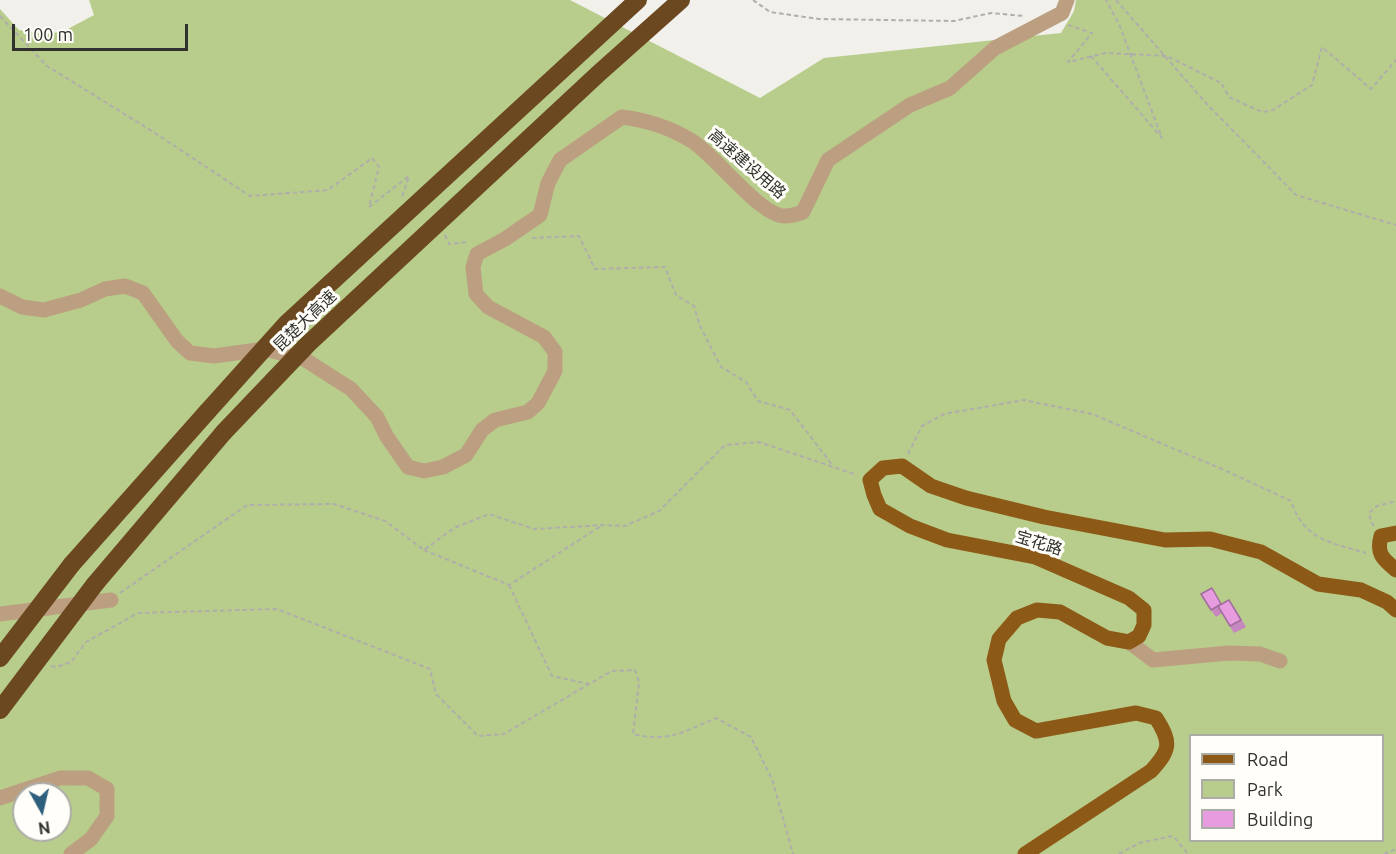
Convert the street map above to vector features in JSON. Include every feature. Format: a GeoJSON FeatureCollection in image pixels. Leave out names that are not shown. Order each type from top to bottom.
{"type":"FeatureCollection","features":[{"type":"Feature","properties":{"kind":"highway","name":"昆楚大高速"},"geometry":{"type":"LineString","coordinates":[[0,658],[72,564],[287,323],[638,0]]}},
{"type":"Feature","properties":{"kind":"highway","name":"昆楚大高速"},"geometry":{"type":"LineString","coordinates":[[0,710],[95,584],[224,432],[308,344],[598,74],[681,0]]}},
{"type":"Feature","properties":{"kind":"main road"},"geometry":{"type":"LineString","coordinates":[[870,480],[883,468],[902,466]]}},
{"type":"Feature","properties":{"kind":"main road","name":"宝花路"},"geometry":{"type":"LineString","coordinates":[[902,466],[931,486],[966,498],[1044,517],[1165,540],[1210,539],[1261,552],[1318,584],[1361,590],[1387,602],[1396,610]]}},
{"type":"Feature","properties":{"kind":"main road","name":"宝花路"},"geometry":{"type":"LineString","coordinates":[[870,480],[880,509],[909,526],[947,540],[1035,557],[1129,598],[1144,610],[1144,625],[1139,636],[1129,642]]}},
{"type":"Feature","properties":{"kind":"main road"},"geometry":{"type":"LineString","coordinates":[[1389,534],[1378,546],[1383,559],[1396,570]]}},
{"type":"Feature","properties":{"kind":"main road"},"geometry":{"type":"LineString","coordinates":[[1025,854],[1151,771],[1166,755],[1166,734],[1156,718],[1136,713],[1036,731],[1016,720],[1004,701],[994,660],[999,639],[1017,618],[1037,610],[1060,612],[1107,638],[1129,642]]}},
{"type":"Feature","properties":{"kind":"street","name":"高速建设用路"},"geometry":{"type":"LineString","coordinates":[[0,296],[22,307],[44,310],[81,300],[105,289],[125,285],[143,293],[177,341],[190,353],[214,356],[265,349],[304,359],[351,389],[376,417],[408,467],[424,471],[443,467],[466,455],[482,430],[495,420],[528,412],[538,403],[555,371],[555,352],[544,337],[488,307],[476,294],[473,267],[477,254],[505,239],[540,215],[548,183],[560,160],[622,117],[637,119],[656,124],[693,141],[766,209],[784,217],[803,212],[828,160],[910,105],[950,88],[995,48],[1062,13],[1067,0]]}},
{"type":"Feature","properties":{"kind":"street"},"geometry":{"type":"LineString","coordinates":[[0,614],[111,600]]}},
{"type":"Feature","properties":{"kind":"street"},"geometry":{"type":"LineString","coordinates":[[1129,642],[1153,660],[1229,653],[1260,654],[1280,661]]}},
{"type":"Feature","properties":{"kind":"street"},"geometry":{"type":"LineString","coordinates":[[0,798],[60,778],[88,778],[107,789],[107,816],[91,839],[71,854]]}},
{"type":"Feature","properties":{"kind":"path"},"geometry":{"type":"LineString","coordinates":[[753,0],[770,12],[819,19],[954,21],[992,13],[1027,17]]}},
{"type":"Feature","properties":{"kind":"path"},"geometry":{"type":"LineString","coordinates":[[1091,56],[1162,138],[1119,24],[1106,0]]}},
{"type":"Feature","properties":{"kind":"path"},"geometry":{"type":"LineString","coordinates":[[1116,0],[1204,101],[1296,195],[1396,225]]}},
{"type":"Feature","properties":{"kind":"path"},"geometry":{"type":"LineString","coordinates":[[1050,19],[1092,33],[1068,62],[1106,53],[1165,56],[1221,82],[1228,97],[1262,112],[1273,110],[1312,85],[1322,47],[1371,89],[1396,60]]}},
{"type":"Feature","properties":{"kind":"path"},"geometry":{"type":"LineString","coordinates":[[902,466],[922,426],[944,414],[1024,400],[1092,414],[1222,469],[1291,501],[1297,518],[1316,538],[1383,559]]}},
{"type":"Feature","properties":{"kind":"path"},"geometry":{"type":"LineString","coordinates":[[424,550],[454,528],[489,514],[534,529],[625,526],[659,511],[725,445],[759,442],[870,480]]}},
{"type":"Feature","properties":{"kind":"path"},"geometry":{"type":"LineString","coordinates":[[1389,534],[1371,522],[1369,513],[1377,506],[1396,501]]}},
{"type":"Feature","properties":{"kind":"path"},"geometry":{"type":"LineString","coordinates":[[111,600],[247,505],[334,504],[385,521],[424,550],[509,585],[552,676],[589,684]]}},
{"type":"Feature","properties":{"kind":"path"},"geometry":{"type":"LineString","coordinates":[[509,585],[603,525]]}},
{"type":"Feature","properties":{"kind":"path"},"geometry":{"type":"LineString","coordinates":[[48,665],[57,667],[71,662],[86,642],[138,613],[277,609],[430,669],[436,694],[478,736],[504,734],[612,671],[634,670],[639,682],[633,734],[651,739],[676,735],[716,718],[752,737],[772,779],[793,854]]}},
{"type":"Feature","properties":{"kind":"path"},"geometry":{"type":"LineString","coordinates":[[1119,854],[1139,843],[1173,836],[1188,854]]}},
{"type":"Feature","properties":{"kind":"path"},"geometry":{"type":"LineString","coordinates":[[1384,854],[1396,849]]}},
{"type":"Feature","properties":{"kind":"green space"},"geometry":{"type":"Polygon","coordinates":[[[89,0],[570,0],[760,98],[824,58],[1061,33],[1074,11],[1076,0],[1396,0],[1396,854],[0,854],[0,9],[19,30],[47,34],[64,31],[94,15],[89,0]]]}},
{"type":"Feature","properties":{"kind":"building"},"geometry":{"type":"Polygon","coordinates":[[[1212,588],[1221,604],[1211,610],[1201,594],[1212,588]]]}},
{"type":"Feature","properties":{"kind":"building"},"geometry":{"type":"Polygon","coordinates":[[[1229,600],[1241,620],[1230,626],[1218,606],[1229,600]]]}}]}
